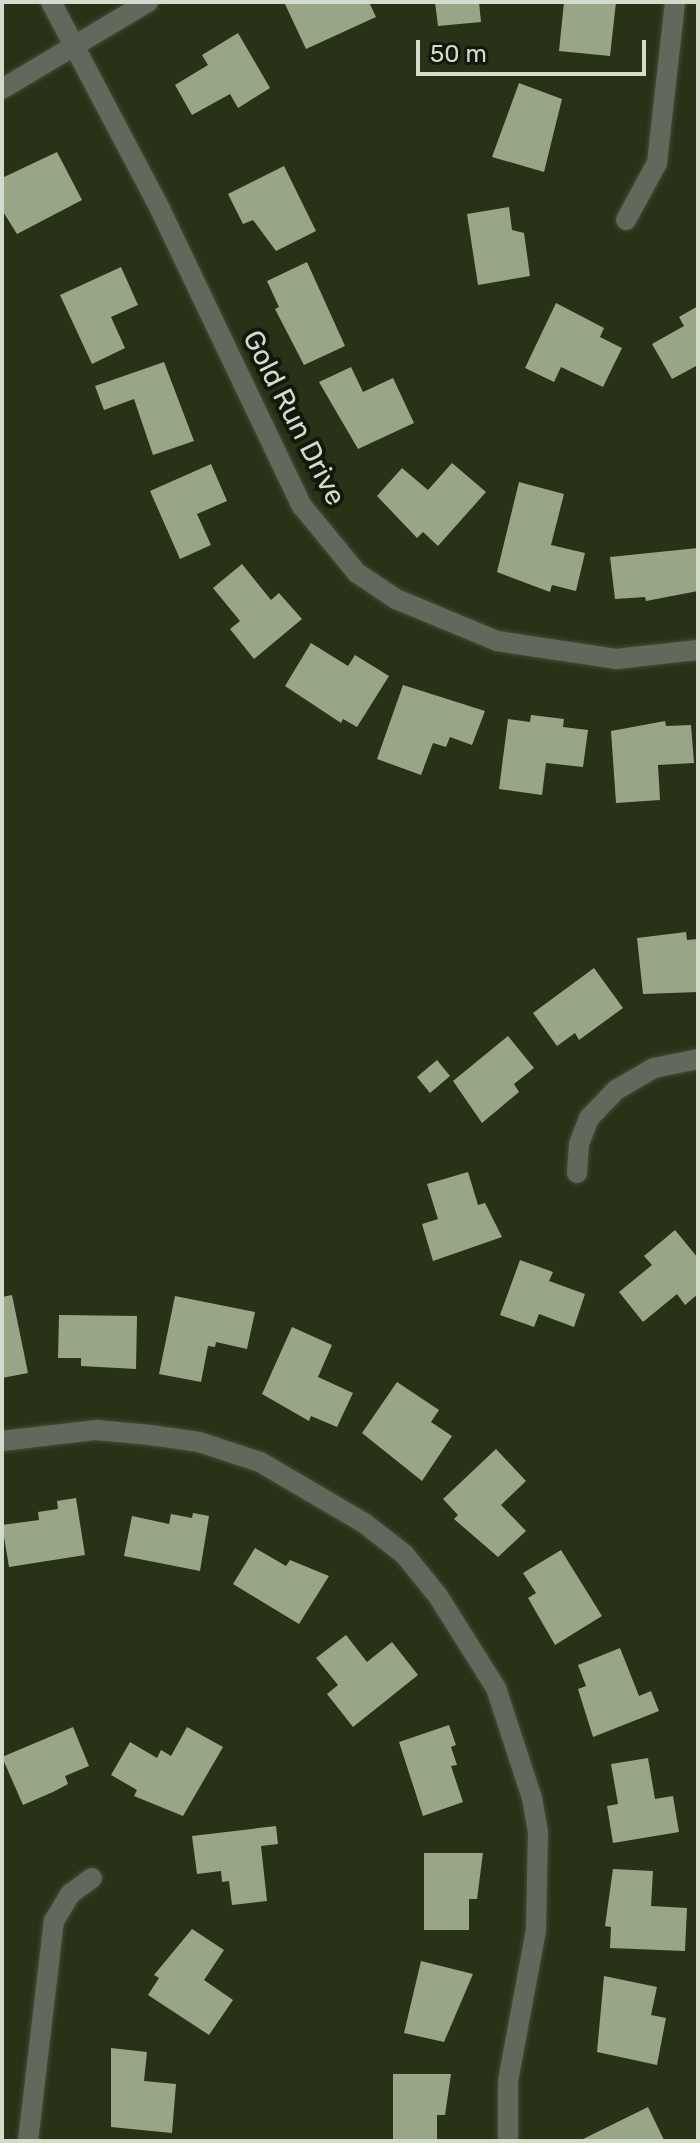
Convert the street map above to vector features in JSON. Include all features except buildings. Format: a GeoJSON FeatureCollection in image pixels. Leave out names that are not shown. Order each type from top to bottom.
{"type":"FeatureCollection","features":[{"type":"Feature","properties":{"kind":"street","name":"Gold Run Drive"},"geometry":{"type":"LineString","coordinates":[[51,2],[161,211],[302,506],[357,573],[396,599],[497,641],[616,659],[698,650]]}},
{"type":"Feature","properties":{"kind":"street"},"geometry":{"type":"LineString","coordinates":[[2,89],[148,2]]}},
{"type":"Feature","properties":{"kind":"street"},"geometry":{"type":"LineString","coordinates":[[626,220],[657,163],[675,2]]}},
{"type":"Feature","properties":{"kind":"street"},"geometry":{"type":"LineString","coordinates":[[577,1173],[589,1118],[616,1090],[654,1068],[698,1059]]}},
{"type":"Feature","properties":{"kind":"street"},"geometry":{"type":"LineString","coordinates":[[2,1441],[96,1430],[137,1433],[199,1442],[260,1462],[374,1531],[404,1554],[438,1596],[496,1688],[532,1798],[538,1832],[536,1930],[508,2081],[508,2141]]}},
{"type":"Feature","properties":{"kind":"street"},"geometry":{"type":"LineString","coordinates":[[28,2141],[54,1921],[70,1894],[92,1878]]}}]}
